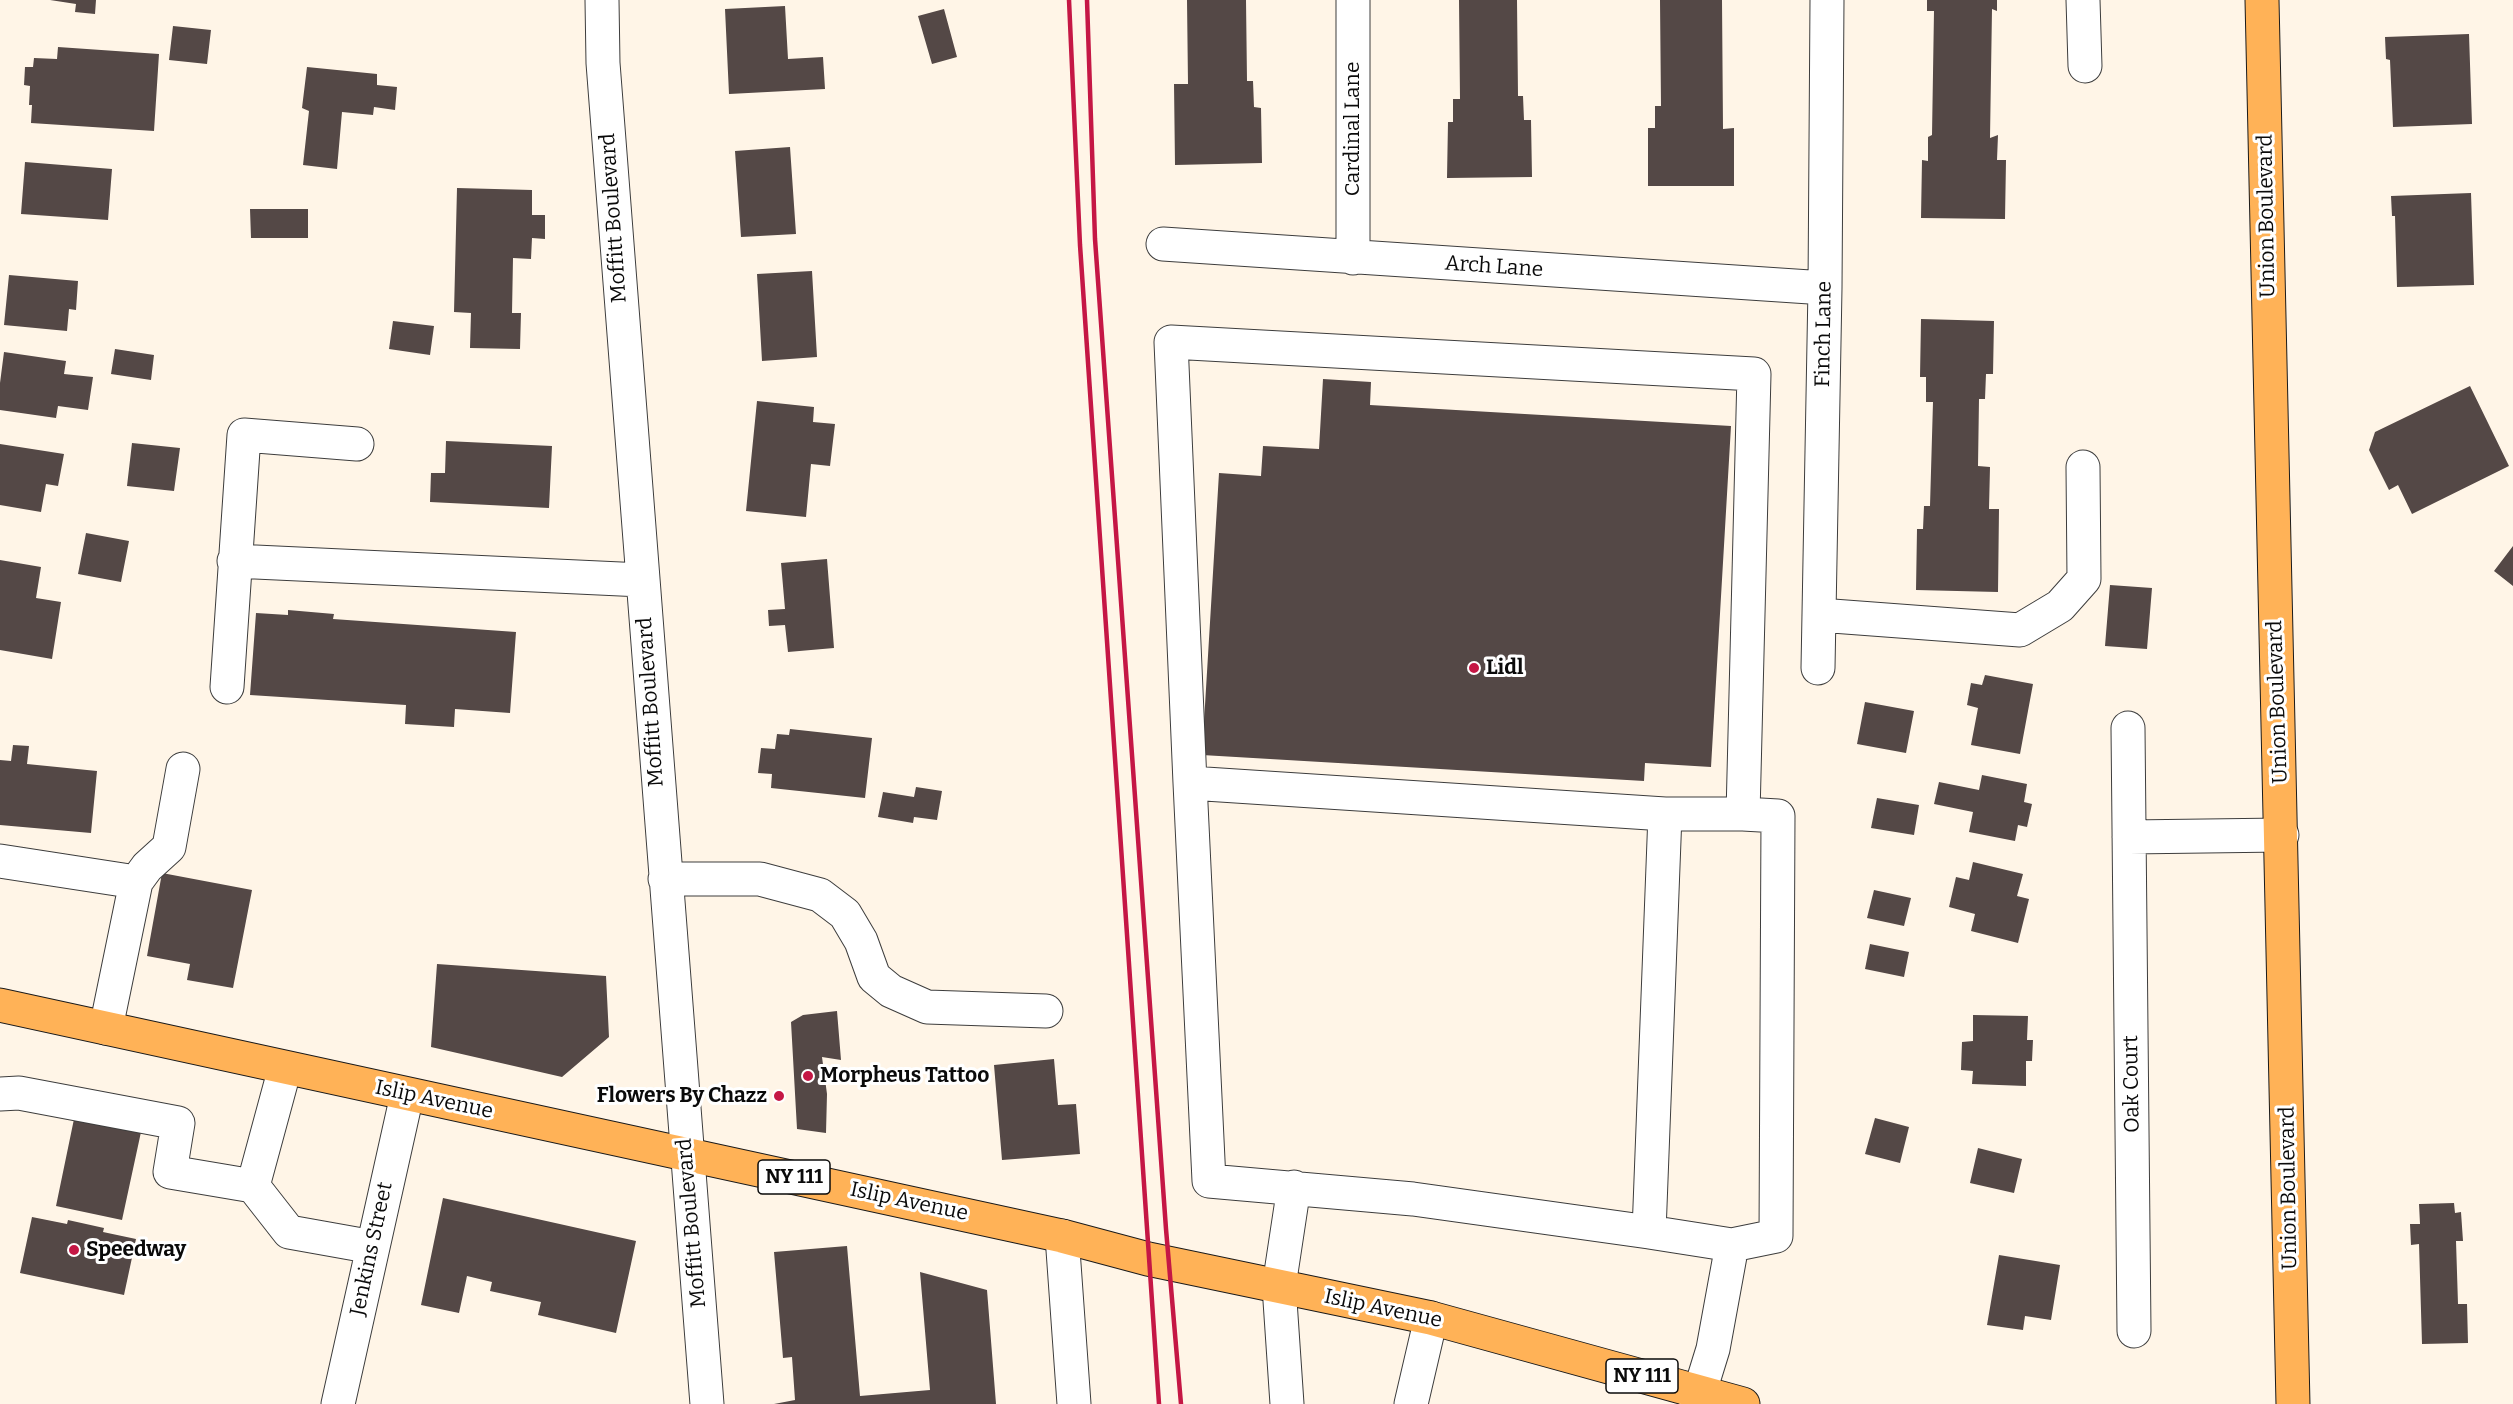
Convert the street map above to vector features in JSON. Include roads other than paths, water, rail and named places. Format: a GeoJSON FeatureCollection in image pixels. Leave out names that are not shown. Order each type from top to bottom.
{"type":"FeatureCollection","features":[{"type":"Feature","properties":{"kind":"main road","name":"Union Boulevard"},"geometry":{"type":"LineString","coordinates":[[2262,0],[2294,1404]]}},
{"type":"Feature","properties":{"kind":"main road","name":"Islip Avenue"},"geometry":{"type":"LineString","coordinates":[[0,1005],[1062,1236],[1148,1259],[1431,1318],[1698,1398],[1743,1404]]}},
{"type":"Feature","properties":{"kind":"street","name":"Moffitt Boulevard"},"geometry":{"type":"LineString","coordinates":[[602,0],[603,63],[707,1404]]}},
{"type":"Feature","properties":{"kind":"street","name":"Cardinal Lane"},"geometry":{"type":"LineString","coordinates":[[1353,0],[1353,258]]}},
{"type":"Feature","properties":{"kind":"street","name":"Finch Lane"},"geometry":{"type":"LineString","coordinates":[[1818,669],[1825,288],[1827,0]]}},
{"type":"Feature","properties":{"kind":"street"},"geometry":{"type":"LineString","coordinates":[[2083,0],[2085,66]]}},
{"type":"Feature","properties":{"kind":"street","name":"Arch Lane"},"geometry":{"type":"LineString","coordinates":[[1163,244],[1825,288]]}},
{"type":"Feature","properties":{"kind":"street"},"geometry":{"type":"LineString","coordinates":[[1190,783],[1665,814],[1778,816],[1776,1236],[1732,1245],[1413,1199],[1209,1180],[1190,783],[1171,342],[1754,374],[1743,814]]}},
{"type":"Feature","properties":{"kind":"street"},"geometry":{"type":"LineString","coordinates":[[227,687],[244,435],[357,444]]}},
{"type":"Feature","properties":{"kind":"street"},"geometry":{"type":"LineString","coordinates":[[1819,615],[2020,630],[2060,606],[2084,579],[2083,467]]}},
{"type":"Feature","properties":{"kind":"street"},"geometry":{"type":"LineString","coordinates":[[234,561],[642,580]]}},
{"type":"Feature","properties":{"kind":"street","name":"Oak Court"},"geometry":{"type":"LineString","coordinates":[[2128,728],[2134,1331]]}},
{"type":"Feature","properties":{"kind":"street"},"geometry":{"type":"LineString","coordinates":[[106,1028],[136,882],[147,867],[169,847],[183,769]]}},
{"type":"Feature","properties":{"kind":"street"},"geometry":{"type":"LineString","coordinates":[[1649,1232],[1665,814]]}},
{"type":"Feature","properties":{"kind":"street"},"geometry":{"type":"LineString","coordinates":[[2129,837],[2282,835]]}},
{"type":"Feature","properties":{"kind":"street"},"geometry":{"type":"LineString","coordinates":[[0,861],[136,882]]}},
{"type":"Feature","properties":{"kind":"street"},"geometry":{"type":"LineString","coordinates":[[665,879],[760,879],[820,895],[845,914],[861,941],[874,977],[891,991],[927,1007],[1046,1011]]}},
{"type":"Feature","properties":{"kind":"street"},"geometry":{"type":"LineString","coordinates":[[253,1185],[285,1068]]}},
{"type":"Feature","properties":{"kind":"street"},"geometry":{"type":"LineString","coordinates":[[0,1094],[19,1093],[178,1123],[170,1172],[253,1185],[289,1232],[373,1247]]}},
{"type":"Feature","properties":{"kind":"street","name":"Jenkins Street"},"geometry":{"type":"LineString","coordinates":[[338,1404],[407,1095]]}},
{"type":"Feature","properties":{"kind":"street"},"geometry":{"type":"LineString","coordinates":[[1287,1404],[1279,1287],[1294,1187]]}},
{"type":"Feature","properties":{"kind":"street"},"geometry":{"type":"LineString","coordinates":[[1062,1236],[1074,1404]]}},
{"type":"Feature","properties":{"kind":"street"},"geometry":{"type":"LineString","coordinates":[[1698,1398],[1713,1349],[1732,1245]]}},
{"type":"Feature","properties":{"kind":"street"},"geometry":{"type":"LineString","coordinates":[[1411,1404],[1431,1318]]}},
{"type":"Feature","properties":{"kind":"railway"},"geometry":{"type":"LineString","coordinates":[[1069,0],[1080,245],[1159,1404]]}},
{"type":"Feature","properties":{"kind":"railway"},"geometry":{"type":"LineString","coordinates":[[1087,0],[1095,239],[1166,1229],[1181,1404]]}},
{"type":"Feature","properties":{"kind":"place","name":"Lidl"},"geometry":{"type":"Point","coordinates":[1474,668]}},
{"type":"Feature","properties":{"kind":"place","name":"Morpheus Tattoo"},"geometry":{"type":"Point","coordinates":[808,1076]}},
{"type":"Feature","properties":{"kind":"place","name":"Flowers By Chazz"},"geometry":{"type":"Point","coordinates":[779,1096]}},
{"type":"Feature","properties":{"kind":"place","name":"Speedway"},"geometry":{"type":"Point","coordinates":[74,1250]}}]}
